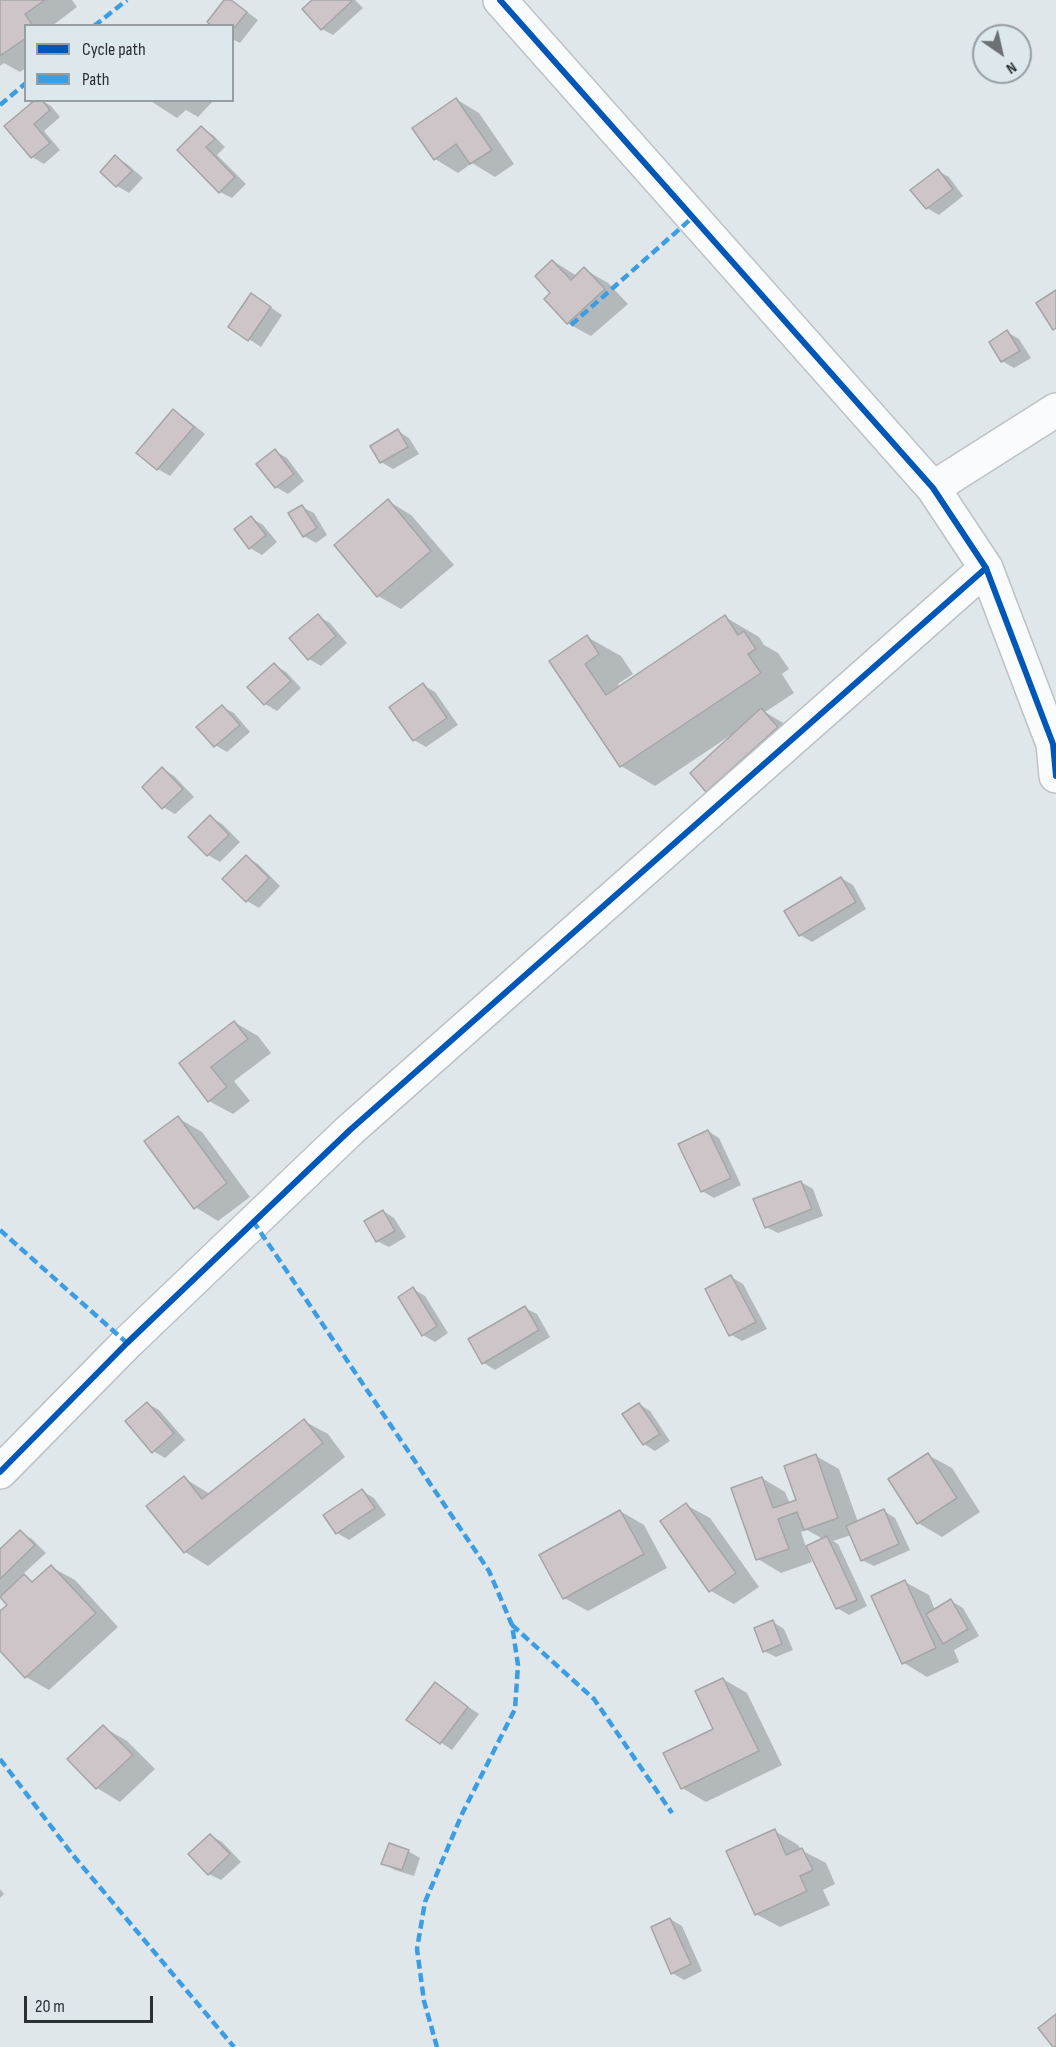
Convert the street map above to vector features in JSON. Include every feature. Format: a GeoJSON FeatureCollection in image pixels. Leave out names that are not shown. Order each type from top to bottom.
{"type":"FeatureCollection","features":[{"type":"Feature","properties":{"kind":"street"},"geometry":{"type":"LineString","coordinates":[[500,0],[933,488],[986,568],[1053,744],[1056,776]]}},
{"type":"Feature","properties":{"kind":"street"},"geometry":{"type":"LineString","coordinates":[[933,488],[1056,410]]}},
{"type":"Feature","properties":{"kind":"street"},"geometry":{"type":"LineString","coordinates":[[0,1472],[135,1335],[350,1130],[986,568]]}},
{"type":"Feature","properties":{"kind":"building"},"geometry":{"type":"Polygon","coordinates":[[[0,0],[45,0],[25,14],[32,24],[24,24],[24,39],[0,56],[0,0]]]}},
{"type":"Feature","properties":{"kind":"building"},"geometry":{"type":"Polygon","coordinates":[[[224,0],[231,0],[247,12],[234,28],[234,24],[210,24],[207,22],[224,0]]]}},
{"type":"Feature","properties":{"kind":"building"},"geometry":{"type":"Polygon","coordinates":[[[312,0],[352,1],[321,30],[302,9],[312,0]]]}},
{"type":"Feature","properties":{"kind":"building"},"geometry":{"type":"Polygon","coordinates":[[[456,98],[492,150],[470,164],[456,144],[434,160],[412,128],[456,98]]]}},
{"type":"Feature","properties":{"kind":"building"},"geometry":{"type":"Polygon","coordinates":[[[33,102],[44,102],[50,110],[34,124],[50,143],[31,158],[4,126],[33,102]]]}},
{"type":"Feature","properties":{"kind":"building"},"geometry":{"type":"Polygon","coordinates":[[[201,126],[215,139],[206,147],[235,177],[219,193],[177,150],[201,126]]]}},
{"type":"Feature","properties":{"kind":"building"},"geometry":{"type":"Polygon","coordinates":[[[115,155],[132,171],[116,187],[100,172],[115,155]]]}},
{"type":"Feature","properties":{"kind":"building"},"geometry":{"type":"Polygon","coordinates":[[[938,169],[953,189],[926,209],[910,190],[938,169]]]}},
{"type":"Feature","properties":{"kind":"building"},"geometry":{"type":"Polygon","coordinates":[[[552,260],[571,280],[584,267],[605,289],[567,324],[544,299],[550,293],[535,276],[552,260]]]}},
{"type":"Feature","properties":{"kind":"building"},"geometry":{"type":"Polygon","coordinates":[[[1056,290],[1056,328],[1053,330],[1036,303],[1056,290]]]}},
{"type":"Feature","properties":{"kind":"building"},"geometry":{"type":"Polygon","coordinates":[[[251,293],[271,307],[248,341],[228,327],[251,293]]]}},
{"type":"Feature","properties":{"kind":"building"},"geometry":{"type":"Polygon","coordinates":[[[1007,330],[1020,351],[1001,362],[989,342],[1007,330]]]}},
{"type":"Feature","properties":{"kind":"building"},"geometry":{"type":"Polygon","coordinates":[[[173,409],[194,427],[157,470],[136,453],[173,409]]]}},
{"type":"Feature","properties":{"kind":"building"},"geometry":{"type":"Polygon","coordinates":[[[398,429],[408,447],[380,463],[370,446],[398,429]]]}},
{"type":"Feature","properties":{"kind":"building"},"geometry":{"type":"Polygon","coordinates":[[[275,449],[294,474],[275,488],[256,464],[275,449]]]}},
{"type":"Feature","properties":{"kind":"building"},"geometry":{"type":"Polygon","coordinates":[[[388,499],[431,551],[377,597],[334,545],[388,499]]]}},
{"type":"Feature","properties":{"kind":"building"},"geometry":{"type":"Polygon","coordinates":[[[302,505],[317,528],[303,537],[288,513],[302,505]]]}},
{"type":"Feature","properties":{"kind":"building"},"geometry":{"type":"Polygon","coordinates":[[[251,516],[266,535],[249,549],[234,529],[251,516]]]}},
{"type":"Feature","properties":{"kind":"building"},"geometry":{"type":"Polygon","coordinates":[[[318,614],[336,636],[308,660],[289,638],[318,614]]]}},
{"type":"Feature","properties":{"kind":"building"},"geometry":{"type":"Polygon","coordinates":[[[725,615],[738,635],[744,631],[756,649],[748,654],[761,673],[620,767],[549,661],[587,635],[599,654],[585,664],[606,695],[725,615]]]}},
{"type":"Feature","properties":{"kind":"building"},"geometry":{"type":"Polygon","coordinates":[[[274,663],[291,681],[264,705],[247,687],[274,663]]]}},
{"type":"Feature","properties":{"kind":"building"},"geometry":{"type":"Polygon","coordinates":[[[423,683],[447,718],[413,741],[389,707],[423,683]]]}},
{"type":"Feature","properties":{"kind":"building"},"geometry":{"type":"Polygon","coordinates":[[[222,705],[240,725],[214,747],[196,727],[222,705]]]}},
{"type":"Feature","properties":{"kind":"building"},"geometry":{"type":"Polygon","coordinates":[[[761,708],[778,727],[706,792],[690,773],[761,708]]]}},
{"type":"Feature","properties":{"kind":"building"},"geometry":{"type":"Polygon","coordinates":[[[162,767],[183,789],[162,809],[142,787],[162,767]]]}},
{"type":"Feature","properties":{"kind":"building"},"geometry":{"type":"Polygon","coordinates":[[[210,815],[229,835],[207,856],[188,837],[210,815]]]}},
{"type":"Feature","properties":{"kind":"building"},"geometry":{"type":"Polygon","coordinates":[[[246,855],[269,878],[246,902],[222,879],[246,855]]]}},
{"type":"Feature","properties":{"kind":"building"},"geometry":{"type":"Polygon","coordinates":[[[841,877],[856,902],[799,936],[784,911],[841,877]]]}},
{"type":"Feature","properties":{"kind":"building"},"geometry":{"type":"Polygon","coordinates":[[[234,1021],[248,1039],[211,1067],[227,1087],[208,1102],[179,1063],[234,1021]]]}},
{"type":"Feature","properties":{"kind":"building"},"geometry":{"type":"Polygon","coordinates":[[[178,1116],[227,1183],[194,1209],[144,1141],[178,1116]]]}},
{"type":"Feature","properties":{"kind":"building"},"geometry":{"type":"Polygon","coordinates":[[[708,1130],[731,1178],[701,1192],[678,1144],[708,1130]]]}},
{"type":"Feature","properties":{"kind":"building"},"geometry":{"type":"Polygon","coordinates":[[[801,1181],[812,1209],[765,1228],[753,1199],[801,1181]]]}},
{"type":"Feature","properties":{"kind":"building"},"geometry":{"type":"Polygon","coordinates":[[[383,1210],[395,1231],[376,1242],[364,1221],[383,1210]]]}},
{"type":"Feature","properties":{"kind":"building"},"geometry":{"type":"Polygon","coordinates":[[[731,1275],[756,1322],[729,1336],[705,1289],[731,1275]]]}},
{"type":"Feature","properties":{"kind":"building"},"geometry":{"type":"Polygon","coordinates":[[[413,1287],[437,1326],[422,1336],[398,1297],[413,1287]]]}},
{"type":"Feature","properties":{"kind":"building"},"geometry":{"type":"Polygon","coordinates":[[[525,1306],[539,1330],[482,1364],[468,1339],[525,1306]]]}},
{"type":"Feature","properties":{"kind":"building"},"geometry":{"type":"Polygon","coordinates":[[[147,1402],[174,1433],[152,1453],[125,1421],[147,1402]]]}},
{"type":"Feature","properties":{"kind":"building"},"geometry":{"type":"Polygon","coordinates":[[[639,1403],[660,1434],[643,1445],[622,1414],[639,1403]]]}},
{"type":"Feature","properties":{"kind":"building"},"geometry":{"type":"Polygon","coordinates":[[[304,1419],[323,1443],[184,1553],[146,1506],[184,1476],[202,1499],[304,1419]]]}},
{"type":"Feature","properties":{"kind":"building"},"geometry":{"type":"Polygon","coordinates":[[[928,1453],[957,1498],[917,1524],[888,1479],[928,1453]]]}},
{"type":"Feature","properties":{"kind":"building"},"geometry":{"type":"Polygon","coordinates":[[[816,1454],[838,1518],[804,1530],[797,1512],[778,1519],[789,1549],[756,1560],[731,1488],[762,1477],[773,1508],[796,1500],[784,1466],[816,1454]]]}},
{"type":"Feature","properties":{"kind":"building"},"geometry":{"type":"Polygon","coordinates":[[[362,1489],[375,1508],[336,1534],[323,1515],[362,1489]]]}},
{"type":"Feature","properties":{"kind":"building"},"geometry":{"type":"Polygon","coordinates":[[[686,1503],[736,1573],[709,1592],[660,1521],[686,1503]]]}},
{"type":"Feature","properties":{"kind":"building"},"geometry":{"type":"Polygon","coordinates":[[[884,1509],[899,1544],[861,1561],[846,1526],[884,1509]]]}},
{"type":"Feature","properties":{"kind":"building"},"geometry":{"type":"Polygon","coordinates":[[[620,1510],[644,1554],[563,1599],[539,1555],[620,1510]]]}},
{"type":"Feature","properties":{"kind":"building"},"geometry":{"type":"Polygon","coordinates":[[[20,1530],[35,1545],[0,1579],[0,1549],[20,1530]]]}},
{"type":"Feature","properties":{"kind":"building"},"geometry":{"type":"Polygon","coordinates":[[[827,1536],[857,1600],[836,1609],[806,1546],[827,1536]]]}},
{"type":"Feature","properties":{"kind":"building"},"geometry":{"type":"Polygon","coordinates":[[[51,1565],[96,1613],[25,1678],[0,1651],[0,1611],[7,1605],[0,1597],[24,1574],[32,1582],[51,1565]]]}},
{"type":"Feature","properties":{"kind":"building"},"geometry":{"type":"Polygon","coordinates":[[[905,1580],[936,1648],[902,1664],[871,1596],[905,1580]]]}},
{"type":"Feature","properties":{"kind":"building"},"geometry":{"type":"Polygon","coordinates":[[[951,1599],[968,1629],[943,1644],[926,1614],[951,1599]]]}},
{"type":"Feature","properties":{"kind":"building"},"geometry":{"type":"Polygon","coordinates":[[[773,1620],[782,1644],[763,1652],[754,1628],[773,1620]]]}},
{"type":"Feature","properties":{"kind":"building"},"geometry":{"type":"Polygon","coordinates":[[[723,1678],[759,1751],[681,1789],[663,1753],[713,1729],[695,1691],[723,1678]]]}},
{"type":"Feature","properties":{"kind":"building"},"geometry":{"type":"Polygon","coordinates":[[[435,1682],[468,1707],[440,1744],[406,1720],[435,1682]]]}},
{"type":"Feature","properties":{"kind":"building"},"geometry":{"type":"Polygon","coordinates":[[[103,1725],[133,1755],[96,1789],[67,1759],[103,1725]]]}},
{"type":"Feature","properties":{"kind":"building"},"geometry":{"type":"Polygon","coordinates":[[[775,1829],[786,1855],[802,1848],[813,1870],[800,1876],[807,1891],[755,1915],[726,1851],[775,1829]]]}},
{"type":"Feature","properties":{"kind":"building"},"geometry":{"type":"Polygon","coordinates":[[[210,1834],[230,1854],[208,1875],[188,1854],[210,1834]]]}},
{"type":"Feature","properties":{"kind":"building"},"geometry":{"type":"Polygon","coordinates":[[[389,1843],[409,1850],[402,1870],[381,1864],[389,1843]]]}},
{"type":"Feature","properties":{"kind":"building"},"geometry":{"type":"Polygon","coordinates":[[[670,1918],[691,1964],[671,1974],[651,1927],[670,1918]]]}},
{"type":"Feature","properties":{"kind":"building"},"geometry":{"type":"Polygon","coordinates":[[[1056,2014],[1056,2047],[1053,2047],[1038,2028],[1056,2014]]]}},
{"type":"Feature","properties":{"kind":"marked path"},"geometry":{"type":"LineString","coordinates":[[97,24],[127,0]]}},
{"type":"Feature","properties":{"kind":"marked path"},"geometry":{"type":"LineString","coordinates":[[0,105],[24,85]]}},
{"type":"Feature","properties":{"kind":"marked path"},"geometry":{"type":"LineString","coordinates":[[571,325],[692,218]]}},
{"type":"Feature","properties":{"kind":"marked path"},"geometry":{"type":"LineString","coordinates":[[253,1221],[489,1571],[512,1625],[518,1665],[515,1709],[462,1814],[425,1902],[417,1949],[424,2001],[437,2047]]}},
{"type":"Feature","properties":{"kind":"marked path"},"geometry":{"type":"LineString","coordinates":[[0,1230],[127,1343]]}},
{"type":"Feature","properties":{"kind":"marked path"},"geometry":{"type":"LineString","coordinates":[[512,1625],[594,1699],[672,1813]]}},
{"type":"Feature","properties":{"kind":"marked path"},"geometry":{"type":"LineString","coordinates":[[0,1759],[72,1854],[234,2047]]}},
{"type":"Feature","properties":{"kind":"cycle path"},"geometry":{"type":"LineString","coordinates":[[500,0],[933,488],[986,568],[1053,744],[1056,776]]}},
{"type":"Feature","properties":{"kind":"cycle path"},"geometry":{"type":"LineString","coordinates":[[0,1472],[127,1343],[350,1130],[986,568]]}}]}
